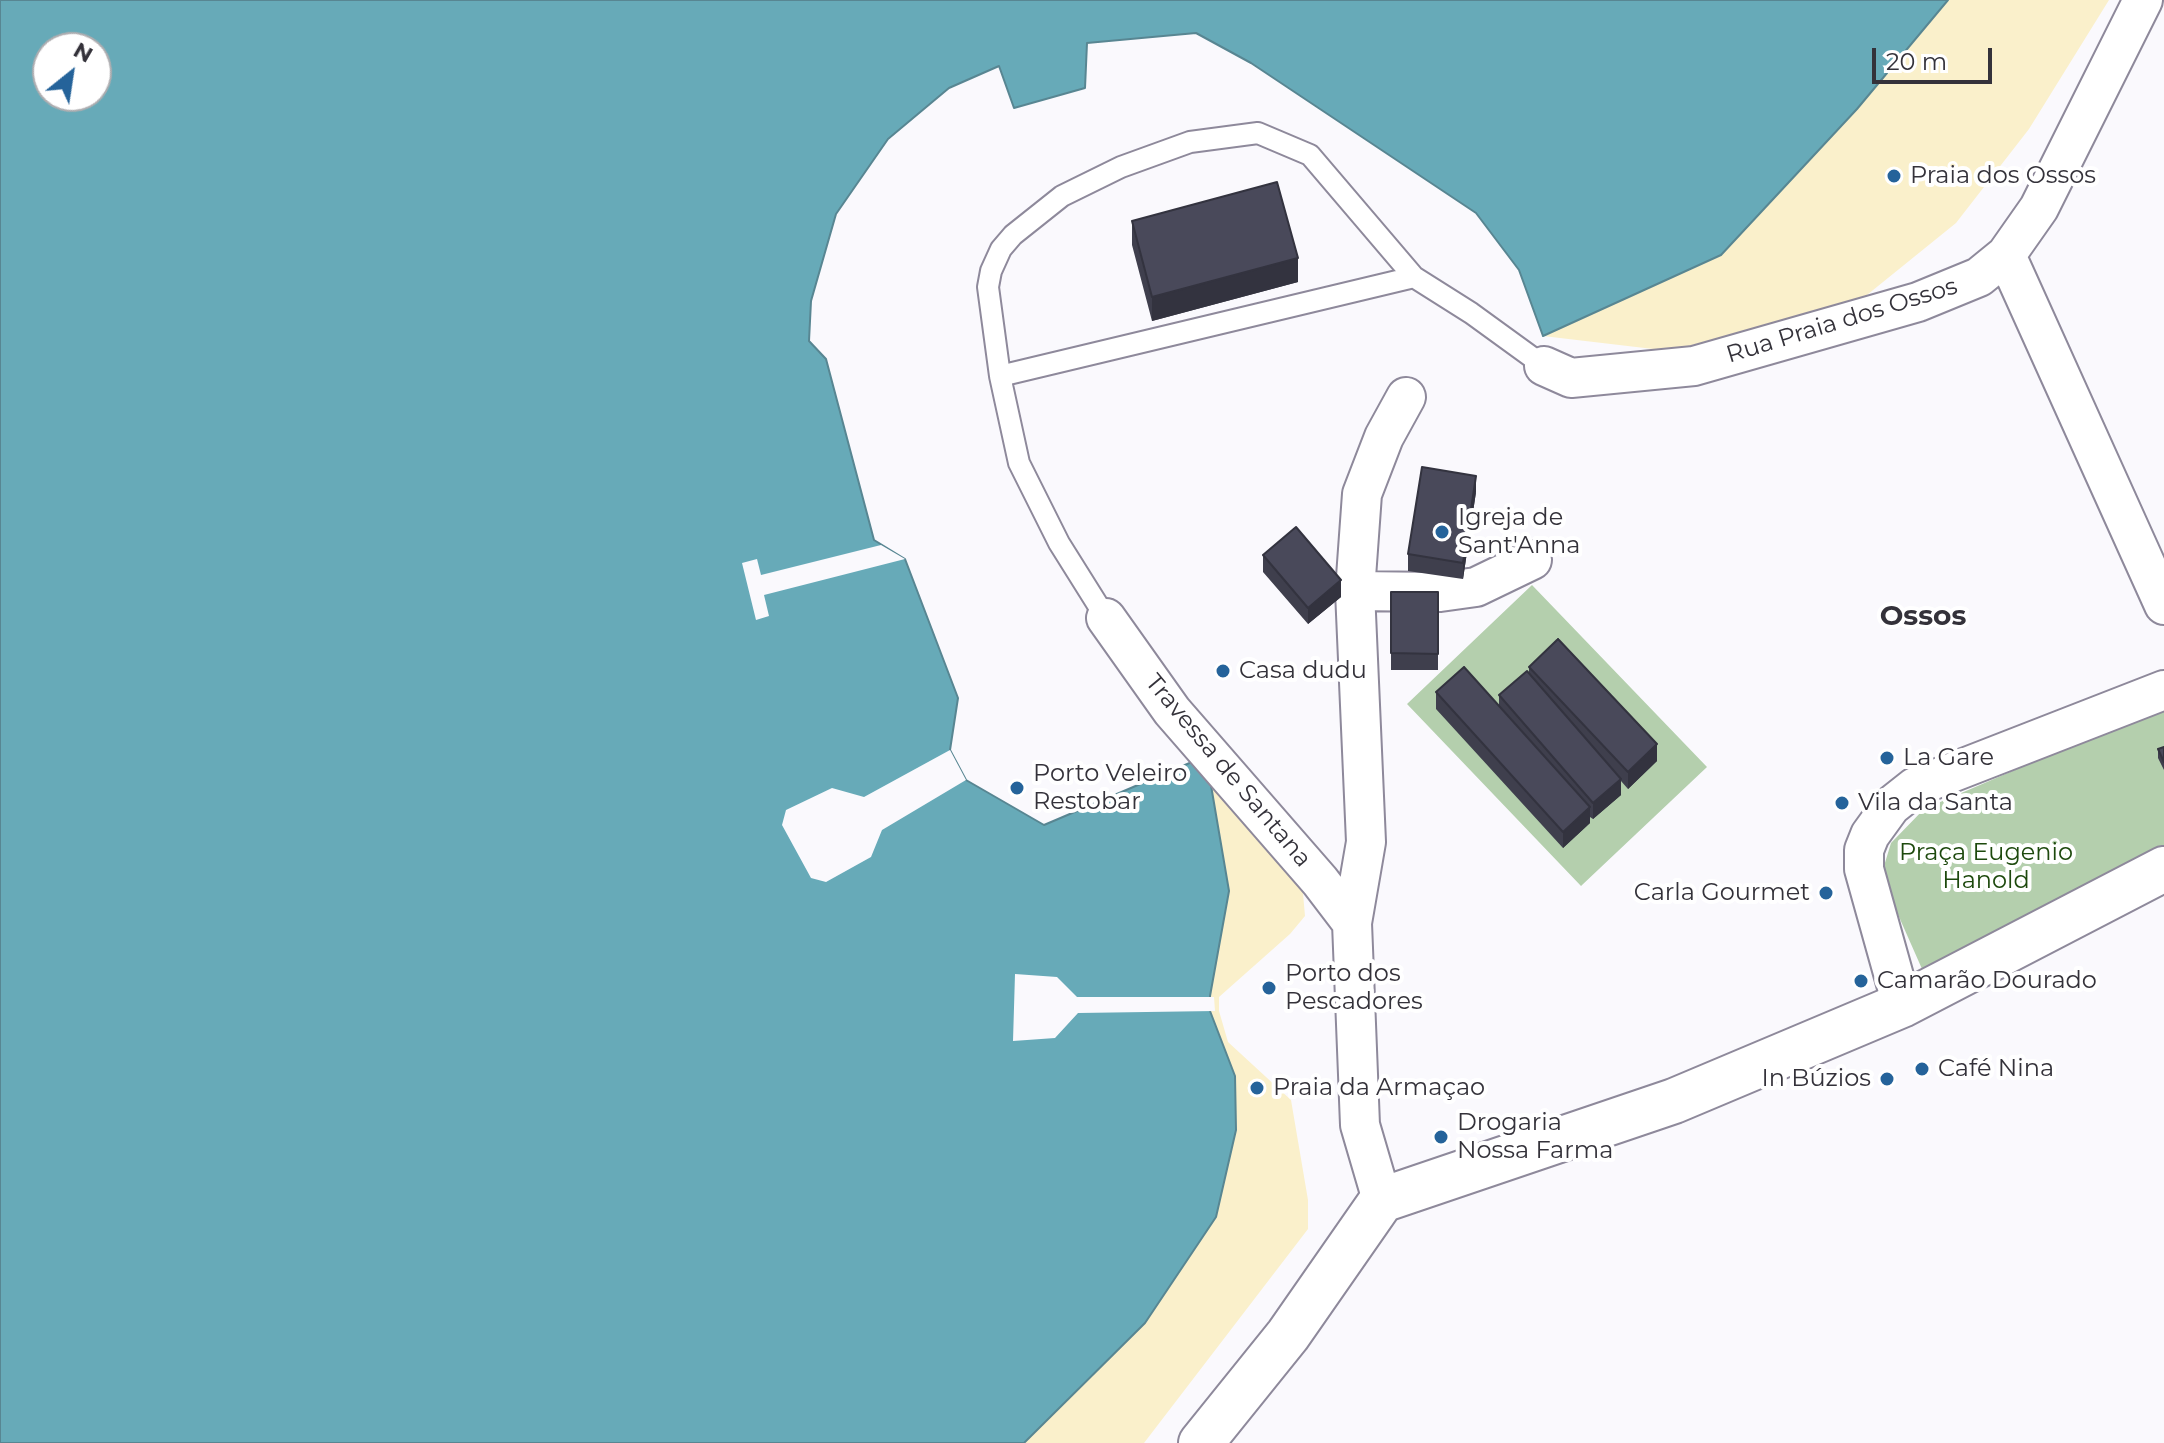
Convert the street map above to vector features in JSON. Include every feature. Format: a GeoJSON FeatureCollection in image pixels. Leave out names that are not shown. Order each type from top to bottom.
{"type":"FeatureCollection","features":[{"type":"Feature","properties":{"kind":"street","name":"Rua Praia dos Ossos"},"geometry":{"type":"LineString","coordinates":[[1558,372],[1694,366],[1918,302],[1979,277],[2006,255],[2039,208],[2143,0]]}},
{"type":"Feature","properties":{"kind":"street"},"geometry":{"type":"LineString","coordinates":[[2006,255],[2164,605]]}},
{"type":"Feature","properties":{"kind":"street"},"geometry":{"type":"LineString","coordinates":[[1382,1200],[1360,1125],[1352,923],[1366,842],[1355,591],[1362,494],[1384,437],[1406,397]]}},
{"type":"Feature","properties":{"kind":"street"},"geometry":{"type":"LineString","coordinates":[[1355,591],[1440,592],[1476,587],[1532,560]]}},
{"type":"Feature","properties":{"kind":"street","name":"Travessa de Santana"},"geometry":{"type":"LineString","coordinates":[[1106,618],[1172,711],[1320,881],[1352,923]]}},
{"type":"Feature","properties":{"kind":"street"},"geometry":{"type":"LineString","coordinates":[[1902,1005],[1864,869],[1864,850],[1870,835],[1891,806],[1915,787],[2164,690]]}},
{"type":"Feature","properties":{"kind":"street"},"geometry":{"type":"LineString","coordinates":[[1201,1443],[1288,1335],[1382,1200],[1674,1101],[1902,1005],[2164,869]]}},
{"type":"Feature","properties":{"kind":"lane"},"geometry":{"type":"LineString","coordinates":[[1106,618],[1059,543],[1019,463],[1000,376],[988,287],[1001,249],[1013,235],[1062,196],[1121,167],[1190,142],[1258,133],[1310,155],[1414,277],[1558,372]]}},
{"type":"Feature","properties":{"kind":"lane"},"geometry":{"type":"LineString","coordinates":[[1000,376],[1414,277]]}},
{"type":"Feature","properties":{"kind":"green space"},"geometry":{"type":"Polygon","coordinates":[[[1532,585],[1707,767],[1581,886],[1407,704],[1532,585]]]}},
{"type":"Feature","properties":{"kind":"green space","name":"Praça Eugenio Hanold"},"geometry":{"type":"Polygon","coordinates":[[[2164,706],[2164,865],[1926,978],[1881,876],[1891,843],[1924,809],[2164,706]]]}},
{"type":"Feature","properties":{"kind":"sand","name":"Praia dos Ossos"},"geometry":{"type":"Polygon","coordinates":[[[1948,0],[2109,0],[2029,129],[1956,223],[1862,299],[1670,351],[1543,336],[1721,255],[1857,109],[1948,0]]]}},
{"type":"Feature","properties":{"kind":"sand","name":"Praia da Armaçao"},"geometry":{"type":"Polygon","coordinates":[[[1206,756],[1302,882],[1305,916],[1290,934],[1219,997],[1219,1011],[1228,1042],[1291,1100],[1308,1200],[1308,1229],[1144,1443],[1024,1443],[1145,1323],[1216,1217],[1236,1131],[1235,1076],[1210,1011],[1229,891],[1206,756]]]}},
{"type":"Feature","properties":{"kind":"water"},"geometry":{"type":"Polygon","coordinates":[[[0,0],[1948,0],[1857,109],[1721,255],[1543,336],[1519,270],[1476,213],[1251,63],[1196,33],[1087,43],[1085,88],[1014,108],[999,66],[949,88],[888,139],[836,214],[811,301],[809,341],[826,359],[874,540],[905,559],[958,698],[950,750],[966,780],[1044,825],[1206,756],[1229,891],[1210,1011],[1235,1076],[1236,1130],[1216,1217],[1145,1323],[1024,1443],[0,1443],[0,0]]]}},
{"type":"Feature","properties":{"kind":"pier"},"geometry":{"type":"Polygon","coordinates":[[[881,545],[905,559],[764,595],[769,616],[756,620],[742,563],[757,559],[761,575],[881,545]]]}},
{"type":"Feature","properties":{"kind":"pier"},"geometry":{"type":"Polygon","coordinates":[[[950,750],[966,780],[882,830],[871,857],[826,882],[811,878],[782,825],[786,810],[832,788],[864,797],[950,750]]]}},
{"type":"Feature","properties":{"kind":"pier"},"geometry":{"type":"Polygon","coordinates":[[[1015,974],[1057,977],[1077,997],[1214,997],[1215,1011],[1078,1013],[1055,1038],[1013,1041],[1015,974]]]}},
{"type":"Feature","properties":{"kind":"building"},"geometry":{"type":"Polygon","coordinates":[[[1277,182],[1298,258],[1152,297],[1132,221],[1277,182]]]}},
{"type":"Feature","properties":{"kind":"building","name":"Igreja de Sant'Anna"},"geometry":{"type":"Polygon","coordinates":[[[1422,467],[1476,476],[1463,563],[1408,554],[1422,467]]]}},
{"type":"Feature","properties":{"kind":"building"},"geometry":{"type":"Polygon","coordinates":[[[1296,527],[1341,580],[1308,608],[1263,555],[1296,527]]]}},
{"type":"Feature","properties":{"kind":"building"},"geometry":{"type":"Polygon","coordinates":[[[1391,592],[1438,592],[1438,654],[1391,653],[1391,592]]]}},
{"type":"Feature","properties":{"kind":"building"},"geometry":{"type":"Polygon","coordinates":[[[1558,639],[1657,744],[1628,772],[1529,667],[1558,639]]]}},
{"type":"Feature","properties":{"kind":"building"},"geometry":{"type":"Polygon","coordinates":[[[1464,667],[1590,807],[1563,832],[1436,692],[1464,667]]]}},
{"type":"Feature","properties":{"kind":"building"},"geometry":{"type":"Polygon","coordinates":[[[1527,671],[1621,779],[1593,803],[1499,695],[1527,671]]]}},
{"type":"Feature","properties":{"kind":"building"},"geometry":{"type":"Polygon","coordinates":[[[2164,747],[2164,762],[2158,749],[2164,747]]]}},
{"type":"Feature","properties":{"kind":"place","name":"Praia dos Ossos"},"geometry":{"type":"Point","coordinates":[1894,176]}},
{"type":"Feature","properties":{"kind":"place","name":"Igreja de Sant'Anna"},"geometry":{"type":"Point","coordinates":[1442,532]}},
{"type":"Feature","properties":{"kind":"place","name":"Casa dudu"},"geometry":{"type":"Point","coordinates":[1223,671]}},
{"type":"Feature","properties":{"kind":"place","name":"La Gare"},"geometry":{"type":"Point","coordinates":[1887,758]}},
{"type":"Feature","properties":{"kind":"place","name":"Porto Veleiro Restobar"},"geometry":{"type":"Point","coordinates":[1017,788]}},
{"type":"Feature","properties":{"kind":"place","name":"Vila da Santa"},"geometry":{"type":"Point","coordinates":[1842,803]}},
{"type":"Feature","properties":{"kind":"place","name":"Carla Gourmet"},"geometry":{"type":"Point","coordinates":[1826,893]}},
{"type":"Feature","properties":{"kind":"place","name":"Camarão Dourado"},"geometry":{"type":"Point","coordinates":[1861,981]}},
{"type":"Feature","properties":{"kind":"place","name":"Porto dos Pescadores"},"geometry":{"type":"Point","coordinates":[1269,988]}},
{"type":"Feature","properties":{"kind":"place","name":"Café Nina"},"geometry":{"type":"Point","coordinates":[1922,1069]}},
{"type":"Feature","properties":{"kind":"place","name":"In Búzios"},"geometry":{"type":"Point","coordinates":[1887,1079]}},
{"type":"Feature","properties":{"kind":"place","name":"Praia da Armaçao"},"geometry":{"type":"Point","coordinates":[1257,1088]}},
{"type":"Feature","properties":{"kind":"place","name":"Drogaria Nossa Farma"},"geometry":{"type":"Point","coordinates":[1441,1137]}},
{"type":"Feature","properties":{"kind":"district","name":"Ossos"},"geometry":{"type":"Point","coordinates":[1923,617]}}]}
